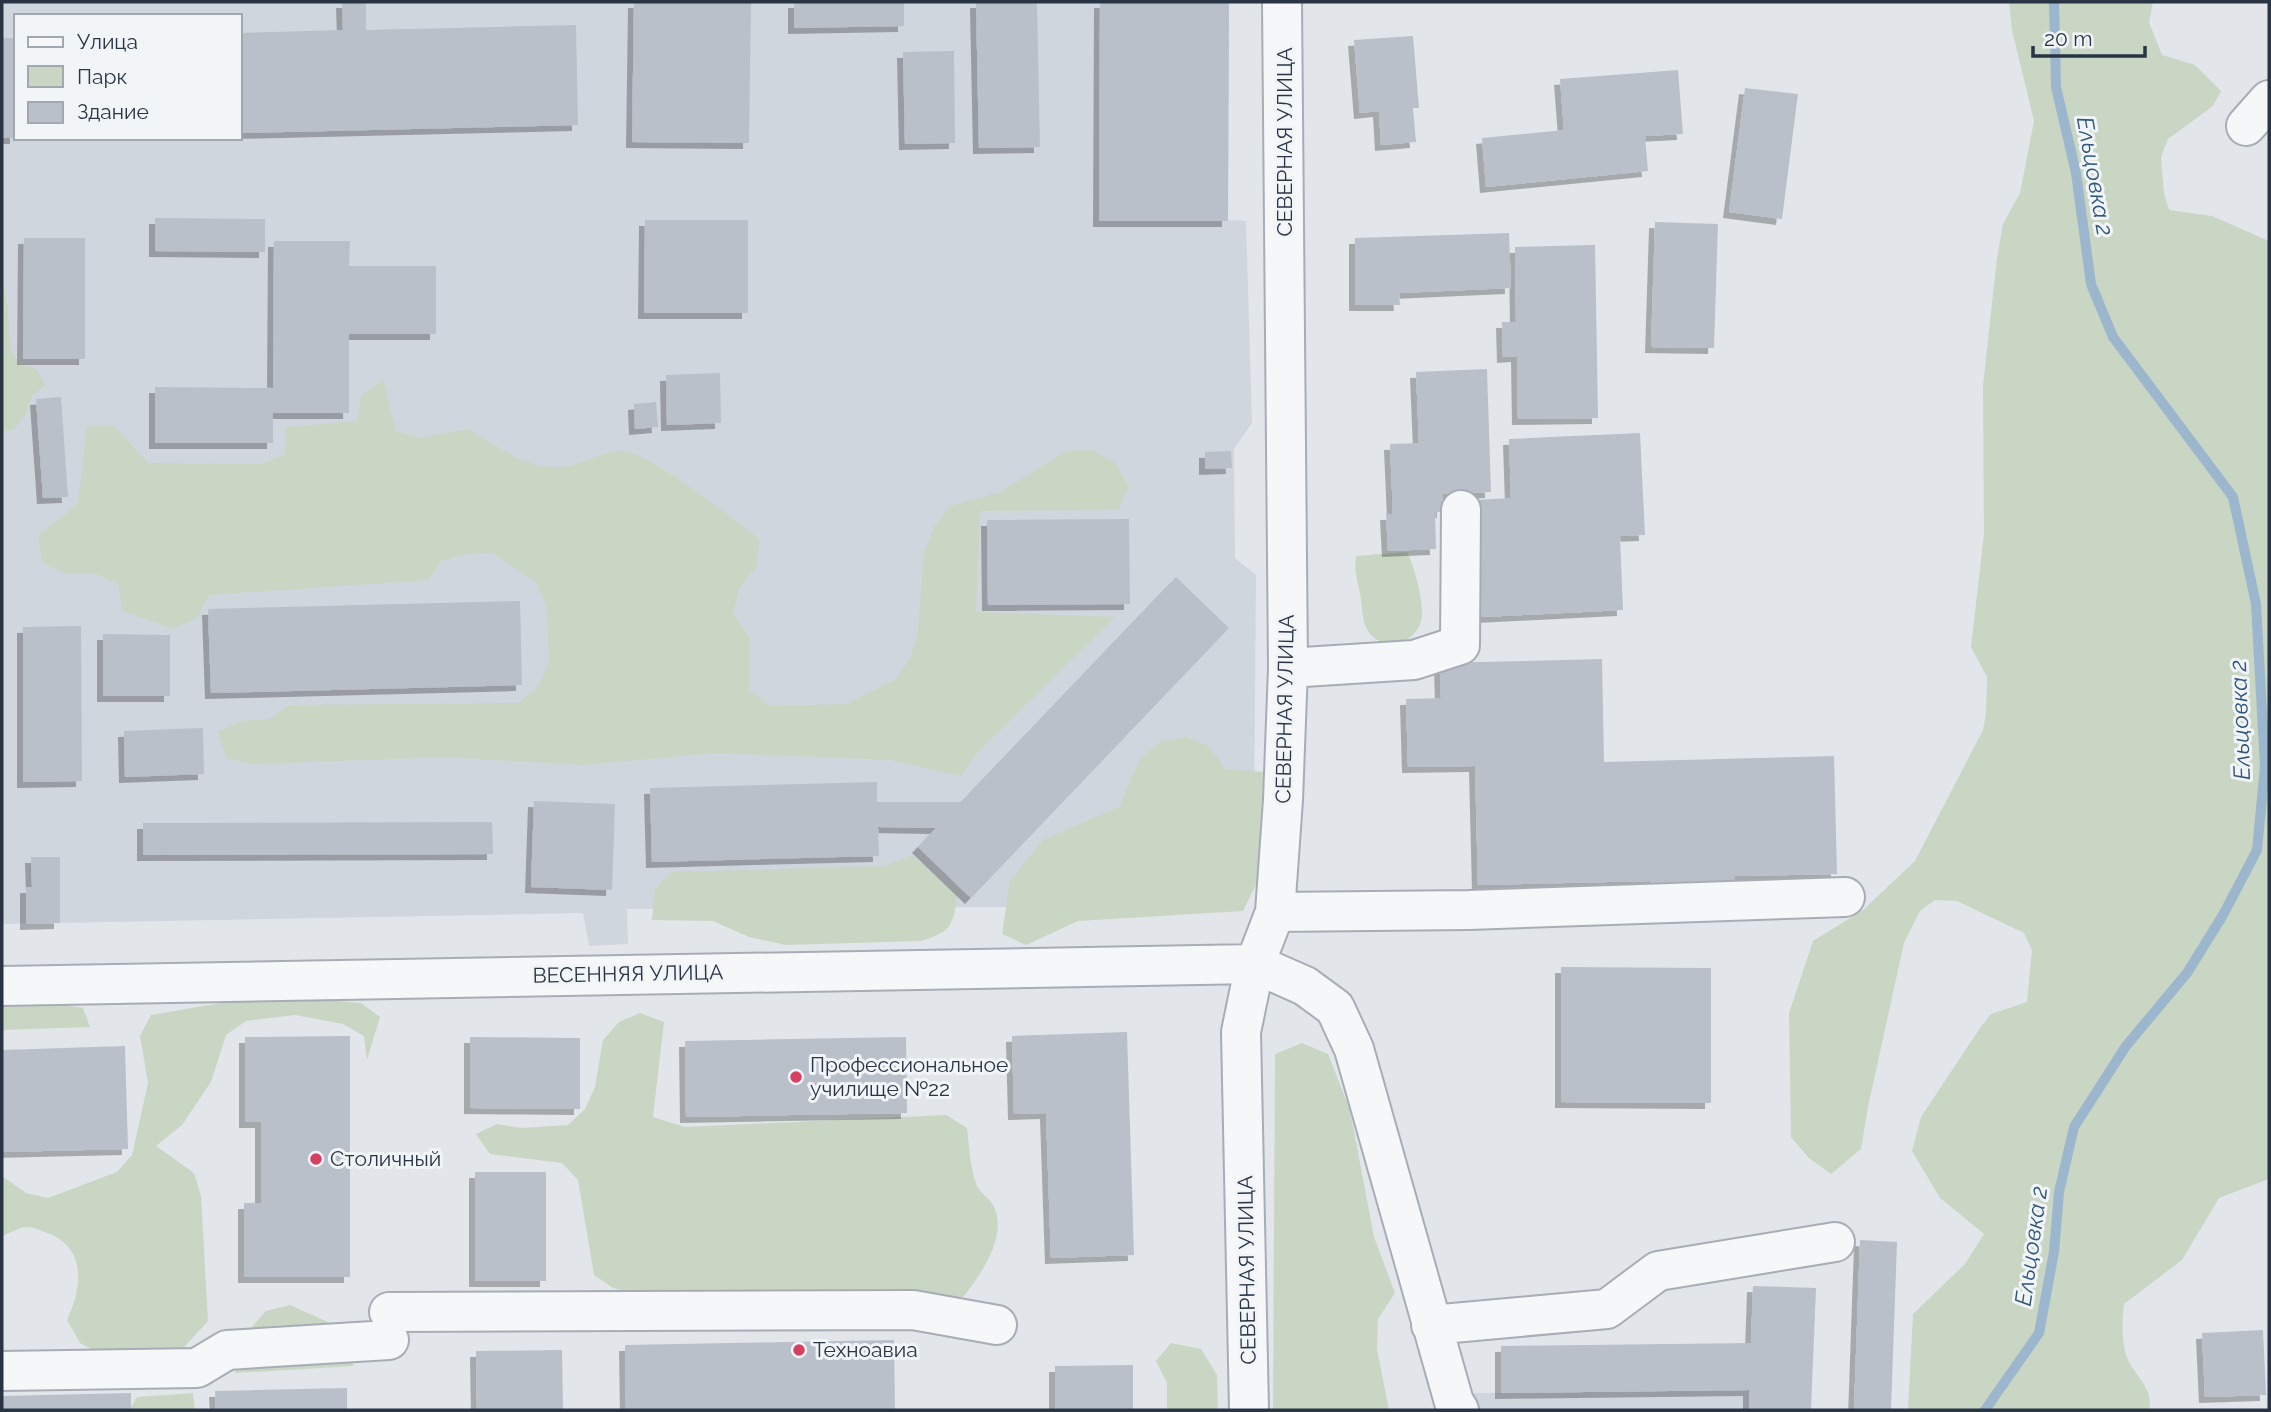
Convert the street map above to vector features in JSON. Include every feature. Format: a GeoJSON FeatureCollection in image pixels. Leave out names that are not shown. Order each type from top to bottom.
{"type":"FeatureCollection","features":[{"type":"Feature","properties":{"kind":"street","name":"СЕВЕРНАЯ УЛИЦА"},"geometry":{"type":"LineString","coordinates":[[1249,1410],[1241,1032],[1255,964],[1275,912],[1288,667],[1282,2]]}},
{"type":"Feature","properties":{"kind":"street"},"geometry":{"type":"LineString","coordinates":[[1288,667],[1414,660],[1460,645],[1461,510]]}},
{"type":"Feature","properties":{"kind":"street"},"geometry":{"type":"LineString","coordinates":[[1275,912],[1469,910],[1845,897]]}},
{"type":"Feature","properties":{"kind":"street"},"geometry":{"type":"LineString","coordinates":[[1255,964],[1305,986],[1335,1008],[1353,1049],[1431,1325],[1454,1402],[1459,1410]]}},
{"type":"Feature","properties":{"kind":"street","name":"ВЕСЕННЯЯ УЛИЦА"},"geometry":{"type":"LineString","coordinates":[[2,986],[1255,964]]}},
{"type":"Feature","properties":{"kind":"street"},"geometry":{"type":"LineString","coordinates":[[1431,1325],[1607,1309],[1658,1271],[1835,1242]]}},
{"type":"Feature","properties":{"kind":"street"},"geometry":{"type":"LineString","coordinates":[[2,1371],[197,1367],[227,1350],[389,1326],[913,1310],[997,1325]]}},
{"type":"Feature","properties":{"kind":"shaded area"},"geometry":{"type":"Polygon","coordinates":[[[2,2],[1229,2],[1228,220],[1246,221],[1252,423],[1234,449],[1235,558],[1256,575],[1254,823],[1194,906],[627,909],[628,944],[589,946],[583,913],[2,924],[2,2]]]}},
{"type":"Feature","properties":{"kind":"shaded area"},"geometry":{"type":"Polygon","coordinates":[[[1749,1390],[1749,1410],[1436,1410],[1474,1393],[1749,1390]]]}},
{"type":"Feature","properties":{"kind":"green space"},"geometry":{"type":"Polygon","coordinates":[[[2009,2],[2153,2],[2149,22],[2162,55],[2195,65],[2221,91],[2213,106],[2168,139],[2161,157],[2164,193],[2169,210],[2212,216],[2269,241],[2269,1179],[2219,1198],[2182,1260],[2124,1304],[2124,1347],[2131,1366],[2147,1389],[2149,1410],[1908,1410],[1913,1314],[1965,1264],[1984,1234],[1940,1198],[1912,1151],[1921,1117],[1980,1028],[1991,1014],[2027,1002],[2032,950],[2024,933],[1957,901],[1935,900],[1920,911],[1904,943],[1861,1149],[1831,1174],[1809,1158],[1791,1137],[1789,1013],[1813,941],[1863,910],[1915,861],[1983,730],[1987,677],[1971,647],[1984,534],[1983,385],[2003,224],[2020,193],[2034,121],[2012,30],[2009,2]]]}},
{"type":"Feature","properties":{"kind":"green space"},"geometry":{"type":"Polygon","coordinates":[[[2,274],[8,308],[10,347],[19,364],[36,369],[46,385],[32,396],[26,414],[14,429],[2,432],[2,274]]]}},
{"type":"Feature","properties":{"kind":"green space"},"geometry":{"type":"Polygon","coordinates":[[[383,380],[396,431],[419,438],[469,429],[518,458],[545,466],[573,465],[614,451],[633,454],[670,473],[760,539],[756,567],[739,588],[733,614],[749,637],[749,689],[770,706],[846,704],[895,680],[911,657],[918,631],[924,552],[934,527],[950,506],[1000,492],[1067,451],[1092,450],[1115,463],[1129,486],[1118,510],[980,511],[976,612],[1115,617],[976,754],[961,776],[890,760],[716,753],[584,765],[445,757],[252,764],[226,758],[218,732],[242,721],[269,719],[290,705],[519,703],[539,685],[549,660],[547,608],[537,583],[493,553],[467,554],[441,561],[428,580],[209,595],[197,618],[173,629],[123,611],[118,584],[94,573],[66,574],[42,562],[38,536],[78,503],[87,426],[114,426],[148,463],[262,464],[285,454],[286,427],[357,421],[361,395],[383,380]]]}},
{"type":"Feature","properties":{"kind":"green space"},"geometry":{"type":"Polygon","coordinates":[[[1407,552],[1418,582],[1422,615],[1414,634],[1397,643],[1387,643],[1378,640],[1365,625],[1356,575],[1356,556],[1407,552]]]}},
{"type":"Feature","properties":{"kind":"green space"},"geometry":{"type":"Polygon","coordinates":[[[1186,737],[1210,747],[1225,769],[1264,772],[1269,809],[1267,862],[1243,911],[1078,921],[1026,945],[1002,934],[1010,881],[1043,840],[1119,807],[1140,759],[1161,741],[1186,737]]]}},
{"type":"Feature","properties":{"kind":"green space"},"geometry":{"type":"Polygon","coordinates":[[[913,855],[957,895],[949,926],[939,934],[921,941],[786,945],[749,937],[713,921],[652,920],[655,889],[671,872],[884,866],[913,855]]]}},
{"type":"Feature","properties":{"kind":"green space"},"geometry":{"type":"Polygon","coordinates":[[[267,995],[361,1003],[380,1017],[367,1060],[364,1036],[343,1024],[295,1015],[246,1021],[226,1035],[211,1082],[182,1125],[156,1146],[194,1173],[201,1196],[208,1321],[174,1358],[102,1355],[80,1343],[67,1320],[78,1284],[76,1260],[71,1250],[50,1234],[30,1227],[2,1236],[2,1176],[26,1193],[48,1198],[117,1172],[132,1155],[148,1083],[140,1036],[151,1015],[267,995]]]}},
{"type":"Feature","properties":{"kind":"green space"},"geometry":{"type":"Polygon","coordinates":[[[15,996],[83,1008],[90,1027],[2,1030],[2,997],[15,996]]]}},
{"type":"Feature","properties":{"kind":"green space"},"geometry":{"type":"Polygon","coordinates":[[[640,1013],[664,1022],[653,1117],[685,1127],[946,1115],[967,1128],[975,1179],[979,1189],[991,1201],[998,1222],[996,1238],[981,1272],[937,1328],[660,1300],[613,1288],[594,1275],[578,1180],[562,1163],[490,1154],[476,1134],[497,1124],[521,1128],[568,1125],[585,1109],[595,1087],[603,1040],[619,1022],[640,1013]]]}},
{"type":"Feature","properties":{"kind":"green space"},"geometry":{"type":"Polygon","coordinates":[[[1302,1043],[1328,1054],[1350,1110],[1374,1237],[1395,1293],[1378,1319],[1377,1349],[1389,1410],[1273,1410],[1275,1054],[1302,1043]]]}},
{"type":"Feature","properties":{"kind":"green space"},"geometry":{"type":"Polygon","coordinates":[[[290,1305],[332,1324],[354,1366],[235,1373],[237,1349],[251,1328],[266,1311],[290,1305]]]}},
{"type":"Feature","properties":{"kind":"green space"},"geometry":{"type":"Polygon","coordinates":[[[1171,1343],[1201,1349],[1217,1375],[1218,1410],[1167,1410],[1167,1383],[1156,1361],[1171,1343]]]}},
{"type":"Feature","properties":{"kind":"green space"},"geometry":{"type":"Polygon","coordinates":[[[193,1393],[195,1410],[129,1410],[137,1397],[193,1393]]]}},
{"type":"Feature","properties":{"kind":"building"},"geometry":{"type":"Polygon","coordinates":[[[342,2],[366,2],[366,30],[576,25],[578,125],[242,133],[242,33],[343,30],[342,2]]]}},
{"type":"Feature","properties":{"kind":"building"},"geometry":{"type":"Polygon","coordinates":[[[634,2],[751,2],[749,143],[632,142],[634,2]]]}},
{"type":"Feature","properties":{"kind":"building"},"geometry":{"type":"Polygon","coordinates":[[[794,2],[904,2],[904,26],[794,28],[794,2]]]}},
{"type":"Feature","properties":{"kind":"building"},"geometry":{"type":"Polygon","coordinates":[[[976,2],[1037,2],[1040,147],[979,148],[976,2]]]}},
{"type":"Feature","properties":{"kind":"building"},"geometry":{"type":"Polygon","coordinates":[[[1100,2],[1229,2],[1228,221],[1099,221],[1100,2]]]}},
{"type":"Feature","properties":{"kind":"building"},"geometry":{"type":"Polygon","coordinates":[[[1413,36],[1419,108],[1413,108],[1416,142],[1381,145],[1379,111],[1360,113],[1354,40],[1413,36]]]}},
{"type":"Feature","properties":{"kind":"building"},"geometry":{"type":"Polygon","coordinates":[[[2,38],[14,38],[14,138],[2,138],[2,38]]]}},
{"type":"Feature","properties":{"kind":"building"},"geometry":{"type":"Polygon","coordinates":[[[954,51],[955,143],[905,144],[903,52],[954,51]]]}},
{"type":"Feature","properties":{"kind":"building"},"geometry":{"type":"Polygon","coordinates":[[[1678,70],[1683,134],[1645,136],[1648,171],[1486,187],[1482,138],[1564,130],[1560,79],[1678,70]]]}},
{"type":"Feature","properties":{"kind":"building"},"geometry":{"type":"Polygon","coordinates":[[[1745,88],[1798,94],[1782,219],[1729,212],[1745,88]]]}},
{"type":"Feature","properties":{"kind":"building"},"geometry":{"type":"Polygon","coordinates":[[[155,218],[265,219],[265,252],[155,251],[155,218]]]}},
{"type":"Feature","properties":{"kind":"building"},"geometry":{"type":"Polygon","coordinates":[[[645,220],[748,220],[748,313],[644,313],[645,220]]]}},
{"type":"Feature","properties":{"kind":"building"},"geometry":{"type":"Polygon","coordinates":[[[1655,222],[1718,224],[1714,348],[1651,347],[1655,222]]]}},
{"type":"Feature","properties":{"kind":"building"},"geometry":{"type":"Polygon","coordinates":[[[1509,233],[1511,288],[1399,293],[1400,305],[1355,305],[1355,238],[1509,233]]]}},
{"type":"Feature","properties":{"kind":"building"},"geometry":{"type":"Polygon","coordinates":[[[24,238],[85,238],[85,359],[23,359],[24,238]]]}},
{"type":"Feature","properties":{"kind":"building"},"geometry":{"type":"Polygon","coordinates":[[[274,241],[350,241],[349,266],[436,266],[436,334],[349,334],[349,413],[273,413],[273,443],[155,443],[155,387],[273,388],[274,241]]]}},
{"type":"Feature","properties":{"kind":"building"},"geometry":{"type":"Polygon","coordinates":[[[1595,245],[1598,418],[1518,419],[1517,356],[1503,357],[1502,322],[1516,322],[1515,247],[1595,245]]]}},
{"type":"Feature","properties":{"kind":"building"},"geometry":{"type":"Polygon","coordinates":[[[1487,369],[1491,492],[1442,494],[1443,512],[1435,512],[1436,549],[1388,551],[1386,514],[1393,514],[1390,444],[1419,443],[1416,372],[1487,369]]]}},
{"type":"Feature","properties":{"kind":"building"},"geometry":{"type":"Polygon","coordinates":[[[720,373],[721,423],[667,425],[666,375],[720,373]]]}},
{"type":"Feature","properties":{"kind":"building"},"geometry":{"type":"Polygon","coordinates":[[[61,397],[68,497],[43,498],[36,399],[61,397]]]}},
{"type":"Feature","properties":{"kind":"building"},"geometry":{"type":"Polygon","coordinates":[[[656,402],[658,427],[635,429],[634,404],[656,402]]]}},
{"type":"Feature","properties":{"kind":"building"},"geometry":{"type":"Polygon","coordinates":[[[1640,433],[1645,535],[1620,536],[1623,610],[1482,617],[1476,500],[1511,498],[1509,439],[1640,433]]]}},
{"type":"Feature","properties":{"kind":"building"},"geometry":{"type":"Polygon","coordinates":[[[1231,451],[1232,468],[1205,469],[1205,452],[1231,451]]]}},
{"type":"Feature","properties":{"kind":"building"},"geometry":{"type":"Polygon","coordinates":[[[1129,519],[1130,604],[988,605],[987,520],[1129,519]]]}},
{"type":"Feature","properties":{"kind":"building"},"geometry":{"type":"Polygon","coordinates":[[[1176,577],[1229,628],[971,898],[918,847],[936,828],[878,827],[879,856],[652,862],[650,788],[877,782],[877,802],[961,802],[1176,577]]]}},
{"type":"Feature","properties":{"kind":"building"},"geometry":{"type":"Polygon","coordinates":[[[520,601],[522,685],[211,693],[208,609],[520,601]]]}},
{"type":"Feature","properties":{"kind":"building"},"geometry":{"type":"Polygon","coordinates":[[[81,626],[82,781],[23,782],[23,627],[81,626]]]}},
{"type":"Feature","properties":{"kind":"building"},"geometry":{"type":"Polygon","coordinates":[[[103,634],[170,635],[170,696],[103,696],[103,634]]]}},
{"type":"Feature","properties":{"kind":"building"},"geometry":{"type":"Polygon","coordinates":[[[1602,659],[1604,762],[1834,756],[1837,874],[1734,876],[1735,895],[1651,898],[1650,881],[1478,885],[1475,766],[1408,767],[1406,699],[1441,698],[1440,663],[1602,659]]]}},
{"type":"Feature","properties":{"kind":"building"},"geometry":{"type":"Polygon","coordinates":[[[203,728],[204,774],[125,777],[124,731],[203,728]]]}},
{"type":"Feature","properties":{"kind":"building"},"geometry":{"type":"Polygon","coordinates":[[[534,801],[615,804],[612,890],[531,887],[534,801]]]}},
{"type":"Feature","properties":{"kind":"building"},"geometry":{"type":"Polygon","coordinates":[[[492,822],[493,854],[143,855],[143,823],[492,822]]]}},
{"type":"Feature","properties":{"kind":"building"},"geometry":{"type":"Polygon","coordinates":[[[31,857],[60,857],[60,923],[26,924],[26,887],[32,887],[31,857]]]}},
{"type":"Feature","properties":{"kind":"building"},"geometry":{"type":"Polygon","coordinates":[[[1561,967],[1711,968],[1711,1103],[1561,1102],[1561,967]]]}},
{"type":"Feature","properties":{"kind":"building"},"geometry":{"type":"Polygon","coordinates":[[[1127,1032],[1134,1255],[1051,1258],[1046,1113],[1014,1114],[1012,1036],[1127,1032]]]}},
{"type":"Feature","properties":{"kind":"building"},"geometry":{"type":"Polygon","coordinates":[[[350,1036],[350,1277],[244,1277],[244,1203],[261,1203],[261,1122],[245,1122],[245,1037],[350,1036]]]}},
{"type":"Feature","properties":{"kind":"building"},"geometry":{"type":"Polygon","coordinates":[[[470,1037],[580,1038],[580,1109],[470,1108],[470,1037]]]}},
{"type":"Feature","properties":{"kind":"building","name":"Профессиональное училище №22"},"geometry":{"type":"Polygon","coordinates":[[[906,1037],[907,1113],[686,1117],[685,1041],[906,1037]]]}},
{"type":"Feature","properties":{"kind":"building"},"geometry":{"type":"Polygon","coordinates":[[[125,1046],[128,1149],[2,1152],[2,1050],[125,1046]]]}},
{"type":"Feature","properties":{"kind":"building"},"geometry":{"type":"Polygon","coordinates":[[[475,1172],[546,1172],[546,1281],[475,1281],[475,1172]]]}},
{"type":"Feature","properties":{"kind":"building"},"geometry":{"type":"Polygon","coordinates":[[[1860,1240],[1897,1242],[1891,1410],[1854,1410],[1860,1240]]]}},
{"type":"Feature","properties":{"kind":"building"},"geometry":{"type":"Polygon","coordinates":[[[1753,1286],[1816,1288],[1811,1410],[1749,1410],[1749,1390],[1501,1393],[1501,1346],[1751,1343],[1753,1286]]]}},
{"type":"Feature","properties":{"kind":"building"},"geometry":{"type":"Polygon","coordinates":[[[2263,1330],[2266,1395],[2205,1397],[2202,1333],[2263,1330]]]}},
{"type":"Feature","properties":{"kind":"building"},"geometry":{"type":"Polygon","coordinates":[[[894,1340],[895,1410],[626,1410],[625,1345],[894,1340]]]}},
{"type":"Feature","properties":{"kind":"building"},"geometry":{"type":"Polygon","coordinates":[[[562,1350],[563,1410],[477,1410],[476,1351],[562,1350]]]}},
{"type":"Feature","properties":{"kind":"building"},"geometry":{"type":"Polygon","coordinates":[[[1133,1365],[1133,1410],[1055,1410],[1055,1366],[1133,1365]]]}},
{"type":"Feature","properties":{"kind":"building"},"geometry":{"type":"Polygon","coordinates":[[[347,1388],[347,1410],[216,1410],[215,1391],[347,1388]]]}},
{"type":"Feature","properties":{"kind":"building"},"geometry":{"type":"Polygon","coordinates":[[[131,1393],[131,1410],[2,1410],[2,1396],[131,1393]]]}},
{"type":"Feature","properties":{"kind":"waterway","name":"Ельцовка 2"},"geometry":{"type":"LineString","coordinates":[[1985,1410],[2039,1333],[2054,1252],[2059,1192],[2074,1127],[2126,1046],[2187,973],[2223,915],[2257,850],[2265,766],[2256,604],[2233,497],[2113,337],[2091,284],[2076,173],[2056,87],[2054,2]]}},
{"type":"Feature","properties":{"kind":"place","name":"Профессиональное училище №22"},"geometry":{"type":"Point","coordinates":[796,1077]}},
{"type":"Feature","properties":{"kind":"place","name":"Столичный"},"geometry":{"type":"Point","coordinates":[316,1159]}},
{"type":"Feature","properties":{"kind":"place","name":"Техноавиа"},"geometry":{"type":"Point","coordinates":[799,1350]}}]}
